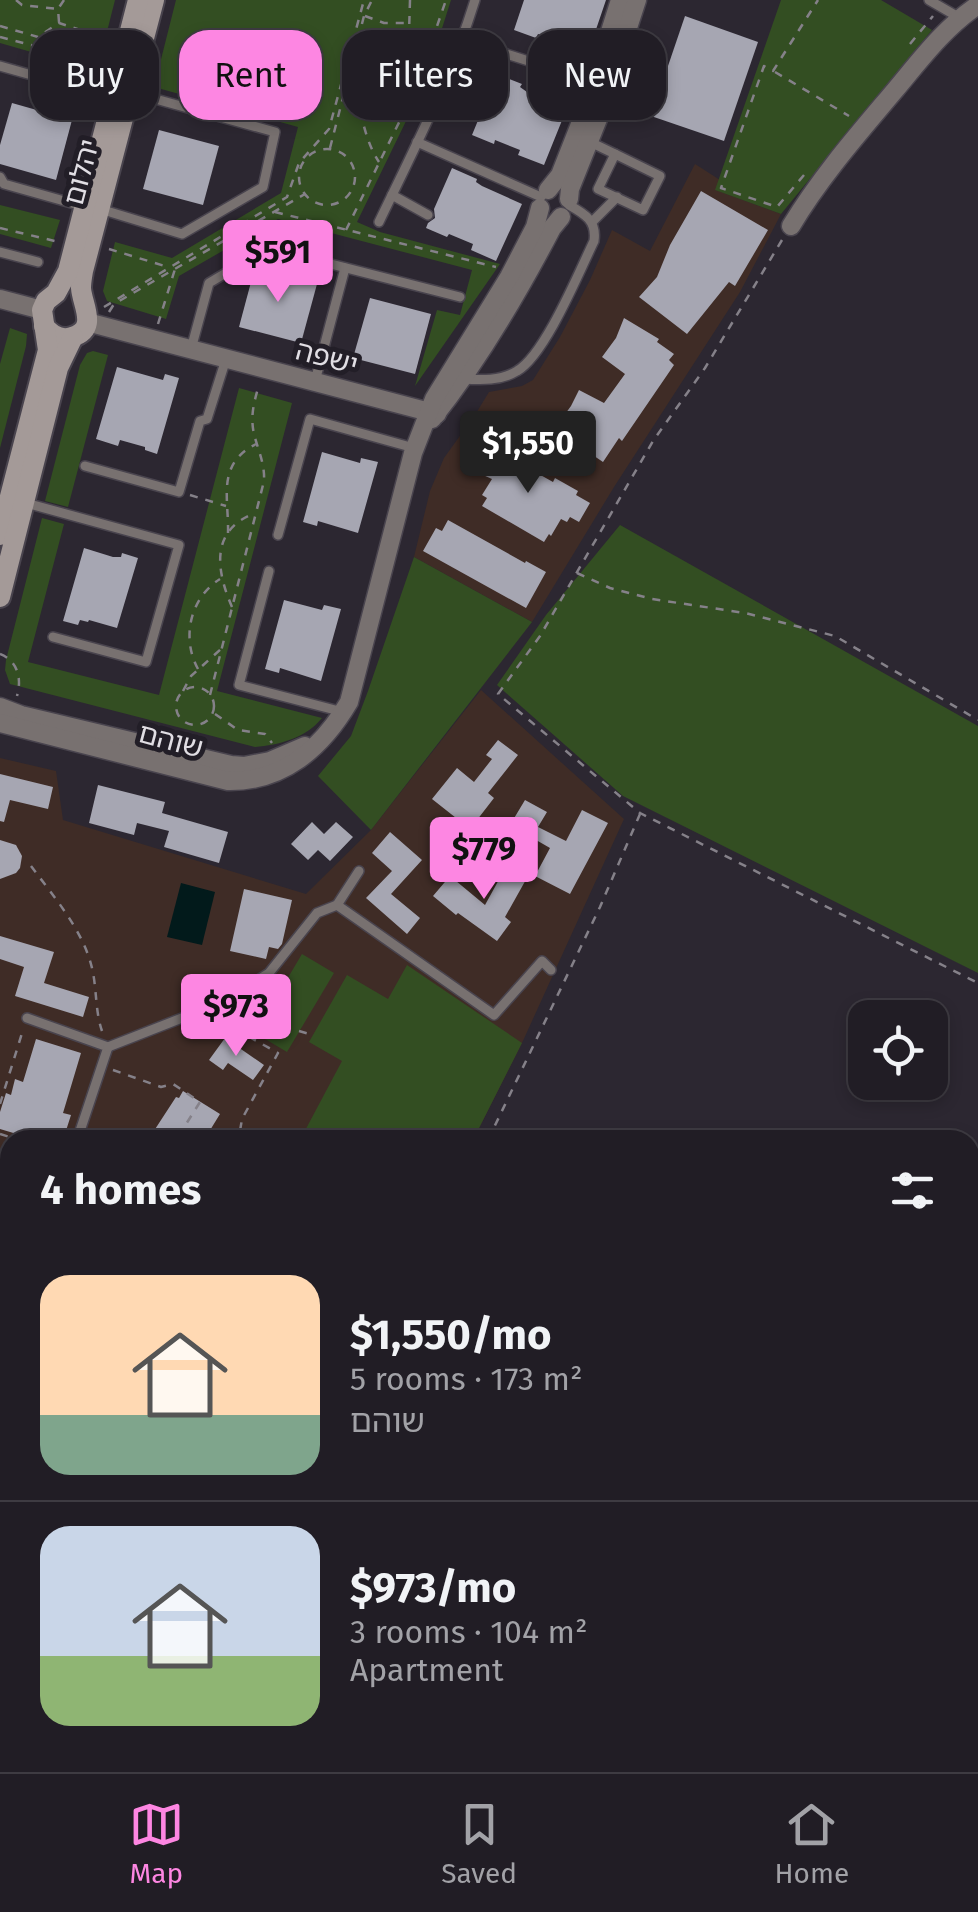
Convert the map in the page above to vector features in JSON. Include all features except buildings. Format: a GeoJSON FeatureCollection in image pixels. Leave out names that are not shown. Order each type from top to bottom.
{"type":"FeatureCollection","features":[{"type":"Feature","properties":{"kind":"street","name":"יהלום"},"geometry":{"type":"LineString","coordinates":[[131,30],[138,0]]}},
{"type":"Feature","properties":{"kind":"street","name":"יהלום"},"geometry":{"type":"LineString","coordinates":[[144,30],[154,0]]}},
{"type":"Feature","properties":{"kind":"street","name":"שוהם"},"geometry":{"type":"LineString","coordinates":[[611,30],[620,0]]}},
{"type":"Feature","properties":{"kind":"street","name":"שוהם"},"geometry":{"type":"LineString","coordinates":[[433,413],[462,380],[506,312],[566,207],[638,0]]}},
{"type":"Feature","properties":{"kind":"street"},"geometry":{"type":"LineString","coordinates":[[791,226],[829,168],[934,45],[978,4]]}},
{"type":"Feature","properties":{"kind":"street","name":"יהלום"},"geometry":{"type":"LineString","coordinates":[[0,598],[12,495],[58,368],[86,321],[81,283],[83,245],[115,120]]}},
{"type":"Feature","properties":{"kind":"street","name":"שוהם"},"geometry":{"type":"LineString","coordinates":[[4,714],[215,780],[252,781],[280,773],[320,740],[343,712],[353,690],[416,444],[433,413],[444,380],[475,336],[535,227],[543,198],[560,175],[581,120]]}},
{"type":"Feature","properties":{"kind":"street"},"geometry":{"type":"LineString","coordinates":[[559,189],[564,192],[566,207],[550,218],[543,198],[559,189]]}},
{"type":"Feature","properties":{"kind":"street","name":"יהלום"},"geometry":{"type":"LineString","coordinates":[[56,293],[83,245]]}},
{"type":"Feature","properties":{"kind":"street"},"geometry":{"type":"LineString","coordinates":[[0,299],[43,318],[54,336],[67,338],[86,321],[71,292],[56,293],[46,301],[43,318]]}},
{"type":"Feature","properties":{"kind":"street","name":"יהלום"},"geometry":{"type":"LineString","coordinates":[[0,535],[48,350],[43,318]]}},
{"type":"Feature","properties":{"kind":"street","name":"ישפה"},"geometry":{"type":"LineString","coordinates":[[86,321],[433,413]]}},
{"type":"Feature","properties":{"kind":"street","name":"שוהם"},"geometry":{"type":"LineString","coordinates":[[4,714],[218,764],[256,765],[320,740]]}},
{"type":"Feature","properties":{"kind":"lane"},"geometry":{"type":"LineString","coordinates":[[465,30],[475,0]]}},
{"type":"Feature","properties":{"kind":"lane"},"geometry":{"type":"LineString","coordinates":[[929,0],[960,18]]}},
{"type":"Feature","properties":{"kind":"lane"},"geometry":{"type":"LineString","coordinates":[[0,66],[30,73]]}},
{"type":"Feature","properties":{"kind":"lane"},"geometry":{"type":"LineString","coordinates":[[0,177],[4,184],[182,234],[263,187],[275,132],[159,104]]}},
{"type":"Feature","properties":{"kind":"lane"},"geometry":{"type":"LineString","coordinates":[[379,222],[427,120]]}},
{"type":"Feature","properties":{"kind":"lane"},"geometry":{"type":"LineString","coordinates":[[418,142],[543,198]]}},
{"type":"Feature","properties":{"kind":"lane"},"geometry":{"type":"LineString","coordinates":[[590,142],[615,154],[660,176],[643,210],[598,188],[615,154]]}},
{"type":"Feature","properties":{"kind":"lane"},"geometry":{"type":"LineString","coordinates":[[392,195],[428,215]]}},
{"type":"Feature","properties":{"kind":"lane"},"geometry":{"type":"LineString","coordinates":[[592,222],[617,198]]}},
{"type":"Feature","properties":{"kind":"lane"},"geometry":{"type":"LineString","coordinates":[[462,380],[502,378],[532,358],[596,234],[585,214],[566,207]]}},
{"type":"Feature","properties":{"kind":"lane"},"geometry":{"type":"LineString","coordinates":[[191,350],[210,283],[268,248],[460,297]]}},
{"type":"Feature","properties":{"kind":"lane"},"geometry":{"type":"LineString","coordinates":[[0,252],[38,262]]}},
{"type":"Feature","properties":{"kind":"lane"},"geometry":{"type":"LineString","coordinates":[[314,382],[345,268]]}},
{"type":"Feature","properties":{"kind":"lane"},"geometry":{"type":"LineString","coordinates":[[85,466],[179,492],[200,421],[207,419],[226,358]]}},
{"type":"Feature","properties":{"kind":"lane"},"geometry":{"type":"LineString","coordinates":[[278,535],[310,420],[416,444]]}},
{"type":"Feature","properties":{"kind":"lane"},"geometry":{"type":"LineString","coordinates":[[12,495],[178,545],[146,662],[52,636]]}},
{"type":"Feature","properties":{"kind":"lane"},"geometry":{"type":"LineString","coordinates":[[269,571],[239,685],[343,712]]}},
{"type":"Feature","properties":{"kind":"lane"},"geometry":{"type":"LineString","coordinates":[[27,1018],[108,1046],[207,1012],[268,973],[318,913],[337,906],[359,871]]}},
{"type":"Feature","properties":{"kind":"lane"},"geometry":{"type":"LineString","coordinates":[[337,906],[494,1015],[542,962],[550,970]]}},
{"type":"Feature","properties":{"kind":"lane"},"geometry":{"type":"LineString","coordinates":[[81,1130],[108,1046]]}},
{"type":"Feature","properties":{"kind":"path"},"geometry":{"type":"LineString","coordinates":[[16,0],[22,5],[58,9]]}},
{"type":"Feature","properties":{"kind":"path"},"geometry":{"type":"LineString","coordinates":[[59,23],[58,9],[64,0]]}},
{"type":"Feature","properties":{"kind":"path"},"geometry":{"type":"LineString","coordinates":[[360,30],[372,0]]}},
{"type":"Feature","properties":{"kind":"path"},"geometry":{"type":"LineString","coordinates":[[409,30],[410,0]]}},
{"type":"Feature","properties":{"kind":"path"},"geometry":{"type":"LineString","coordinates":[[436,30],[446,0]]}},
{"type":"Feature","properties":{"kind":"path"},"geometry":{"type":"LineString","coordinates":[[773,72],[818,0]]}},
{"type":"Feature","properties":{"kind":"path"},"geometry":{"type":"LineString","coordinates":[[907,48],[941,7]]}},
{"type":"Feature","properties":{"kind":"path"},"geometry":{"type":"LineString","coordinates":[[364,16],[384,23],[408,22]]}},
{"type":"Feature","properties":{"kind":"path"},"geometry":{"type":"LineString","coordinates":[[59,23],[81,30]]}},
{"type":"Feature","properties":{"kind":"path"},"geometry":{"type":"LineString","coordinates":[[0,26],[38,37],[59,23]]}},
{"type":"Feature","properties":{"kind":"path"},"geometry":{"type":"LineString","coordinates":[[0,37],[30,45]]}},
{"type":"Feature","properties":{"kind":"path"},"geometry":{"type":"LineString","coordinates":[[802,178],[777,208],[721,188],[764,66],[851,117]]}},
{"type":"Feature","properties":{"kind":"path"},"geometry":{"type":"LineString","coordinates":[[330,150],[342,102]]}},
{"type":"Feature","properties":{"kind":"path"},"geometry":{"type":"LineString","coordinates":[[360,120],[371,151],[380,163]]}},
{"type":"Feature","properties":{"kind":"path"},"geometry":{"type":"LineString","coordinates":[[346,230],[400,120]]}},
{"type":"Feature","properties":{"kind":"path"},"geometry":{"type":"LineString","coordinates":[[330,150],[352,164],[351,190],[344,199],[329,205],[305,194],[299,179],[302,163],[314,152],[330,150]]}},
{"type":"Feature","properties":{"kind":"path"},"geometry":{"type":"LineString","coordinates":[[86,321],[305,194]]}},
{"type":"Feature","properties":{"kind":"path"},"geometry":{"type":"LineString","coordinates":[[274,212],[512,271]]}},
{"type":"Feature","properties":{"kind":"path"},"geometry":{"type":"LineString","coordinates":[[791,226],[706,368],[653,441],[540,636],[498,694],[640,813],[978,983]]}},
{"type":"Feature","properties":{"kind":"path"},"geometry":{"type":"LineString","coordinates":[[0,228],[175,269]]}},
{"type":"Feature","properties":{"kind":"path"},"geometry":{"type":"LineString","coordinates":[[154,340],[175,269]]}},
{"type":"Feature","properties":{"kind":"path"},"geometry":{"type":"LineString","coordinates":[[222,648],[198,668],[178,697],[176,708],[185,723],[200,725],[213,712],[210,694],[222,648],[232,608],[257,513],[264,474],[252,414],[264,369]]}},
{"type":"Feature","properties":{"kind":"path"},"geometry":{"type":"LineString","coordinates":[[228,533],[226,482],[241,454],[257,444]]}},
{"type":"Feature","properties":{"kind":"path"},"geometry":{"type":"LineString","coordinates":[[179,492],[227,506]]}},
{"type":"Feature","properties":{"kind":"path"},"geometry":{"type":"LineString","coordinates":[[232,608],[222,578],[222,544],[244,518],[257,513]]}},
{"type":"Feature","properties":{"kind":"path"},"geometry":{"type":"LineString","coordinates":[[577,572],[610,588],[652,599],[745,612],[836,636],[978,720]]}},
{"type":"Feature","properties":{"kind":"path"},"geometry":{"type":"LineString","coordinates":[[198,668],[188,638],[189,627],[202,596],[222,578]]}},
{"type":"Feature","properties":{"kind":"path"},"geometry":{"type":"LineString","coordinates":[[0,654],[8,657],[18,670],[20,680],[4,714]]}},
{"type":"Feature","properties":{"kind":"path"},"geometry":{"type":"LineString","coordinates":[[183,691],[197,688],[210,694]]}},
{"type":"Feature","properties":{"kind":"path"},"geometry":{"type":"LineString","coordinates":[[213,712],[238,730],[265,734],[281,757]]}},
{"type":"Feature","properties":{"kind":"path"},"geometry":{"type":"LineString","coordinates":[[493,1130],[600,907],[640,813]]}},
{"type":"Feature","properties":{"kind":"path"},"geometry":{"type":"LineString","coordinates":[[31,866],[74,925],[92,968],[98,1018],[108,1046]]}},
{"type":"Feature","properties":{"kind":"path"},"geometry":{"type":"LineString","coordinates":[[207,1012],[280,1051],[242,1119],[240,1130]]}},
{"type":"Feature","properties":{"kind":"path"},"geometry":{"type":"LineString","coordinates":[[0,1104],[27,1018]]}},
{"type":"Feature","properties":{"kind":"path"},"geometry":{"type":"LineString","coordinates":[[299,1031],[313,1035]]}},
{"type":"Feature","properties":{"kind":"path"},"geometry":{"type":"LineString","coordinates":[[102,1066],[162,1087],[173,1084],[200,1102],[182,1130]]}},
{"type":"Feature","properties":{"kind":"shaded area"},"geometry":{"type":"Polygon","coordinates":[[[695,164],[720,180],[716,190],[781,214],[740,292],[532,622],[414,557],[430,491],[444,458],[489,392],[533,380],[560,337],[612,230],[650,251],[695,164]]]}},
{"type":"Feature","properties":{"kind":"shaded area"},"geometry":{"type":"Polygon","coordinates":[[[481,690],[624,819],[478,1130],[0,1130],[0,758],[56,771],[63,820],[306,894],[371,830],[481,690]]]}},
{"type":"Feature","properties":{"kind":"shaded area"},"geometry":{"type":"Polygon","coordinates":[[[181,883],[215,892],[202,945],[167,937],[181,883]]]}},
{"type":"Feature","properties":{"kind":"green space"},"geometry":{"type":"Polygon","coordinates":[[[0,0],[115,0],[107,30],[30,30],[30,52],[0,43],[0,0]]]}},
{"type":"Feature","properties":{"kind":"green space"},"geometry":{"type":"Polygon","coordinates":[[[176,0],[451,0],[441,30],[342,30],[342,120],[407,120],[357,222],[380,232],[500,264],[415,386],[437,310],[460,315],[472,270],[278,219],[179,276],[166,319],[107,301],[103,291],[115,242],[172,258],[281,193],[298,127],[273,120],[322,120],[322,30],[179,30],[179,94],[159,88],[159,67],[176,0]]]}},
{"type":"Feature","properties":{"kind":"green space"},"geometry":{"type":"Polygon","coordinates":[[[781,0],[881,0],[932,30],[781,214],[715,190],[781,0]]]}},
{"type":"Feature","properties":{"kind":"green space"},"geometry":{"type":"Polygon","coordinates":[[[0,205],[60,220],[51,248],[0,234],[0,205]]]}},
{"type":"Feature","properties":{"kind":"green space"},"geometry":{"type":"Polygon","coordinates":[[[10,328],[27,334],[26,346],[0,448],[0,364],[10,328]]]}},
{"type":"Feature","properties":{"kind":"green space"},"geometry":{"type":"Polygon","coordinates":[[[87,353],[108,355],[68,507],[45,501],[80,365],[87,353]]]}},
{"type":"Feature","properties":{"kind":"green space"},"geometry":{"type":"Polygon","coordinates":[[[239,388],[292,403],[217,691],[322,718],[292,739],[255,747],[10,684],[6,660],[42,518],[64,524],[28,662],[159,695],[239,388]]]}},
{"type":"Feature","properties":{"kind":"green space"},"geometry":{"type":"Polygon","coordinates":[[[620,525],[978,726],[978,973],[623,796],[497,685],[546,615],[620,525]]]}},
{"type":"Feature","properties":{"kind":"green space"},"geometry":{"type":"Polygon","coordinates":[[[414,557],[532,622],[371,830],[318,776],[351,736],[414,557]]]}},
{"type":"Feature","properties":{"kind":"green space"},"geometry":{"type":"Polygon","coordinates":[[[302,954],[334,973],[287,1052],[255,1033],[302,954]]]}},
{"type":"Feature","properties":{"kind":"green space"},"geometry":{"type":"Polygon","coordinates":[[[407,965],[522,1043],[478,1130],[305,1130],[342,1061],[309,1042],[347,975],[388,999],[407,965]]]}}]}
